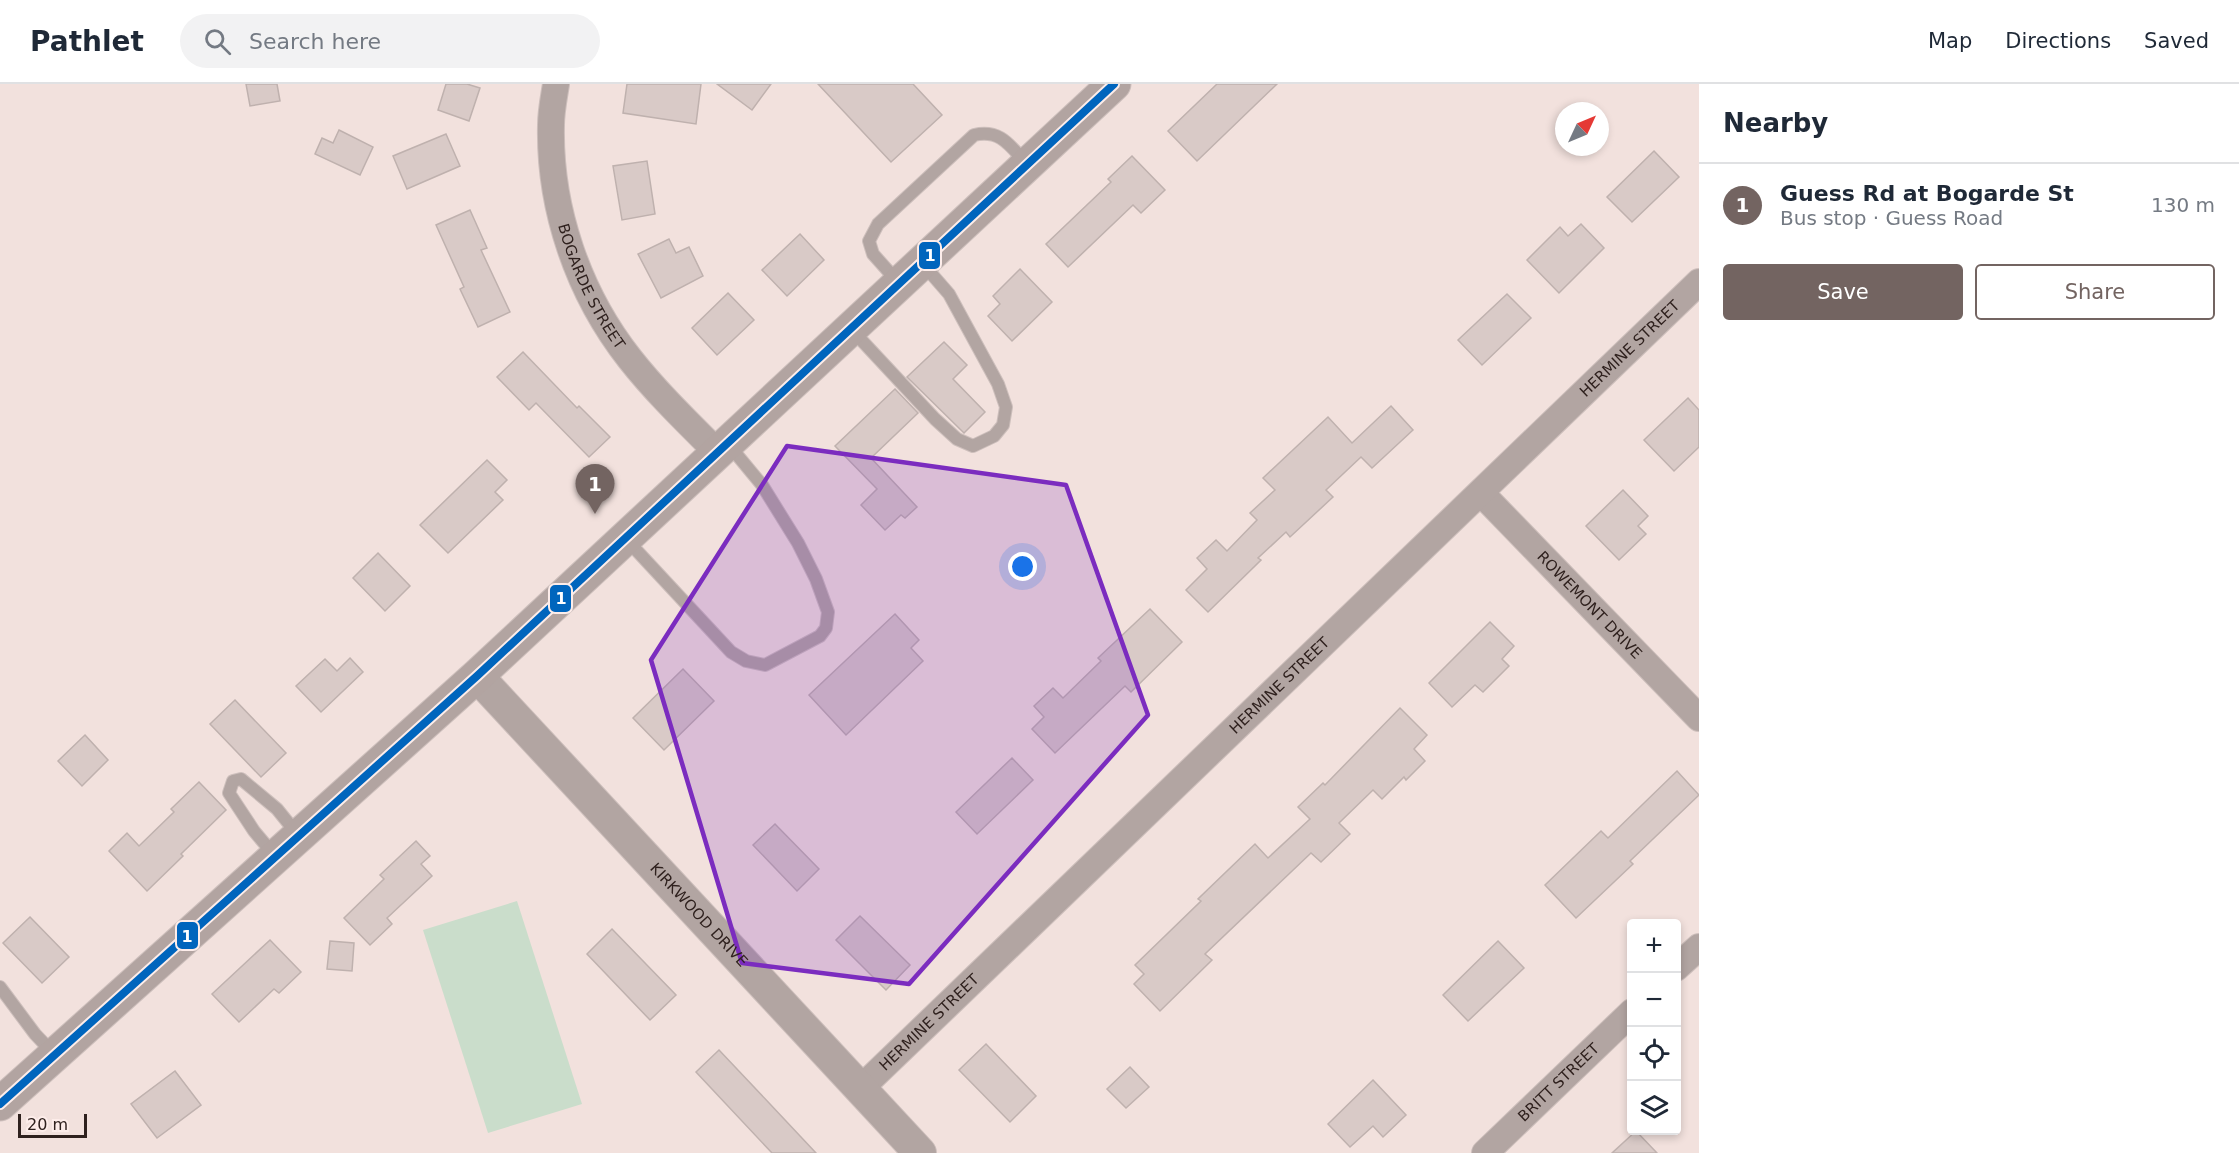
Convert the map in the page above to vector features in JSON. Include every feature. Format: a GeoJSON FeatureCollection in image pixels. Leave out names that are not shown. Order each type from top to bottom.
{"type":"FeatureCollection","features":[{"type":"Feature","properties":{"kind":"main road"},"geometry":{"type":"LineString","coordinates":[[0,1104],[477,676],[1114,84]]}},
{"type":"Feature","properties":{"kind":"street","name":"BOGARDE STREET"},"geometry":{"type":"LineString","coordinates":[[556,84],[550,123],[552,167],[560,212],[583,281],[603,320],[629,358],[668,403],[722,448]]}},
{"type":"Feature","properties":{"kind":"street","name":"HERMINE STREET"},"geometry":{"type":"LineString","coordinates":[[860,1089],[1699,282]]}},
{"type":"Feature","properties":{"kind":"street","name":"ROWEMONT DRIVE"},"geometry":{"type":"LineString","coordinates":[[1481,493],[1699,718]]}},
{"type":"Feature","properties":{"kind":"street","name":"KIRKWOOD DRIVE"},"geometry":{"type":"LineString","coordinates":[[477,676],[920,1153]]}},
{"type":"Feature","properties":{"kind":"street"},"geometry":{"type":"LineString","coordinates":[[1681,964],[1699,946]]}},
{"type":"Feature","properties":{"kind":"street","name":"BRITT STREET"},"geometry":{"type":"LineString","coordinates":[[1485,1153],[1627,1017]]}},
{"type":"Feature","properties":{"kind":"lane"},"geometry":{"type":"LineString","coordinates":[[851,328],[935,419],[957,439],[973,446],[994,436],[1003,425],[1006,407],[998,384],[949,294],[873,254],[869,241],[878,224],[974,135],[986,132],[1002,137],[1027,164]]}},
{"type":"Feature","properties":{"kind":"lane"},"geometry":{"type":"LineString","coordinates":[[624,538],[731,652],[746,661],[765,665],[820,636],[826,628],[828,612],[812,570],[798,543],[762,485],[722,448]]}},
{"type":"Feature","properties":{"kind":"lane"},"geometry":{"type":"LineString","coordinates":[[241,778],[277,809],[287,847],[254,831],[229,793],[232,781],[241,778]]}},
{"type":"Feature","properties":{"kind":"lane"},"geometry":{"type":"LineString","coordinates":[[0,987],[35,1034],[55,1055]]}},
{"type":"Feature","properties":{"kind":"highlighted area"},"geometry":{"type":"Polygon","coordinates":[[[787,446],[1066,485],[1148,715],[909,984],[742,963],[651,660],[787,446]]]}},
{"type":"Feature","properties":{"kind":"green space"},"geometry":{"type":"Polygon","coordinates":[[[517,901],[582,1104],[488,1133],[423,930],[517,901]]]}},
{"type":"Feature","properties":{"kind":"building"},"geometry":{"type":"Polygon","coordinates":[[[246,84],[277,84],[280,101],[250,106],[246,84]]]}},
{"type":"Feature","properties":{"kind":"building"},"geometry":{"type":"Polygon","coordinates":[[[446,84],[467,84],[480,88],[469,121],[438,110],[446,84]]]}},
{"type":"Feature","properties":{"kind":"building"},"geometry":{"type":"Polygon","coordinates":[[[627,84],[701,84],[696,124],[623,113],[627,84]]]}},
{"type":"Feature","properties":{"kind":"building"},"geometry":{"type":"Polygon","coordinates":[[[717,84],[771,84],[752,110],[717,84]]]}},
{"type":"Feature","properties":{"kind":"building"},"geometry":{"type":"Polygon","coordinates":[[[818,84],[913,84],[942,115],[891,162],[818,84]]]}},
{"type":"Feature","properties":{"kind":"building"},"geometry":{"type":"Polygon","coordinates":[[[1217,84],[1277,84],[1197,161],[1168,131],[1217,84]]]}},
{"type":"Feature","properties":{"kind":"building"},"geometry":{"type":"Polygon","coordinates":[[[339,130],[373,147],[360,175],[315,154],[322,138],[333,143],[339,130]]]}},
{"type":"Feature","properties":{"kind":"building"},"geometry":{"type":"Polygon","coordinates":[[[446,134],[460,166],[407,189],[393,156],[446,134]]]}},
{"type":"Feature","properties":{"kind":"building"},"geometry":{"type":"Polygon","coordinates":[[[1654,151],[1679,177],[1632,222],[1607,197],[1654,151]]]}},
{"type":"Feature","properties":{"kind":"building"},"geometry":{"type":"Polygon","coordinates":[[[1132,156],[1165,190],[1141,213],[1133,205],[1068,267],[1046,244],[1111,182],[1108,179],[1132,156]]]}},
{"type":"Feature","properties":{"kind":"building"},"geometry":{"type":"Polygon","coordinates":[[[647,161],[655,214],[622,220],[613,166],[647,161]]]}},
{"type":"Feature","properties":{"kind":"building"},"geometry":{"type":"Polygon","coordinates":[[[470,210],[487,248],[481,250],[510,312],[478,327],[460,289],[464,287],[436,225],[470,210]]]}},
{"type":"Feature","properties":{"kind":"building"},"geometry":{"type":"Polygon","coordinates":[[[1581,224],[1604,248],[1559,293],[1527,260],[1560,227],[1568,236],[1581,224]]]}},
{"type":"Feature","properties":{"kind":"building"},"geometry":{"type":"Polygon","coordinates":[[[800,234],[824,260],[787,296],[762,270],[800,234]]]}},
{"type":"Feature","properties":{"kind":"building"},"geometry":{"type":"Polygon","coordinates":[[[669,239],[676,253],[689,247],[703,276],[661,298],[638,254],[669,239]]]}},
{"type":"Feature","properties":{"kind":"building"},"geometry":{"type":"Polygon","coordinates":[[[1020,269],[1052,302],[1012,341],[988,316],[1000,304],[993,296],[1020,269]]]}},
{"type":"Feature","properties":{"kind":"building"},"geometry":{"type":"Polygon","coordinates":[[[728,293],[754,320],[717,355],[692,328],[728,293]]]}},
{"type":"Feature","properties":{"kind":"building"},"geometry":{"type":"Polygon","coordinates":[[[1507,294],[1531,318],[1482,365],[1458,340],[1507,294]]]}},
{"type":"Feature","properties":{"kind":"building"},"geometry":{"type":"Polygon","coordinates":[[[944,342],[967,365],[953,379],[985,412],[964,433],[907,377],[944,342]]]}},
{"type":"Feature","properties":{"kind":"building"},"geometry":{"type":"Polygon","coordinates":[[[523,352],[577,408],[579,406],[610,437],[589,457],[536,403],[529,410],[497,377],[523,352]]]}},
{"type":"Feature","properties":{"kind":"building"},"geometry":{"type":"Polygon","coordinates":[[[895,389],[918,413],[871,458],[917,507],[905,518],[901,515],[885,530],[861,505],[877,489],[835,446],[895,389]]]}},
{"type":"Feature","properties":{"kind":"building"},"geometry":{"type":"Polygon","coordinates":[[[1688,398],[1699,410],[1699,447],[1674,471],[1644,440],[1688,398]]]}},
{"type":"Feature","properties":{"kind":"building"},"geometry":{"type":"Polygon","coordinates":[[[1391,406],[1413,430],[1372,468],[1361,457],[1326,490],[1333,497],[1290,537],[1286,532],[1258,558],[1261,560],[1208,612],[1186,590],[1207,569],[1197,558],[1216,540],[1227,551],[1257,520],[1250,513],[1275,490],[1263,478],[1328,417],[1352,443],[1391,406]]]}},
{"type":"Feature","properties":{"kind":"building"},"geometry":{"type":"Polygon","coordinates":[[[487,460],[507,480],[495,492],[503,500],[448,553],[420,525],[487,460]]]}},
{"type":"Feature","properties":{"kind":"building"},"geometry":{"type":"Polygon","coordinates":[[[1623,490],[1648,516],[1638,526],[1646,534],[1619,560],[1586,526],[1623,490]]]}},
{"type":"Feature","properties":{"kind":"building"},"geometry":{"type":"Polygon","coordinates":[[[378,553],[410,586],[385,611],[353,578],[378,553]]]}},
{"type":"Feature","properties":{"kind":"building"},"geometry":{"type":"Polygon","coordinates":[[[1150,609],[1182,642],[1131,692],[1125,686],[1055,753],[1032,729],[1044,717],[1034,706],[1053,688],[1063,698],[1101,661],[1098,658],[1150,609]]]}},
{"type":"Feature","properties":{"kind":"building"},"geometry":{"type":"Polygon","coordinates":[[[895,614],[919,640],[911,648],[923,661],[846,735],[809,695],[895,614]]]}},
{"type":"Feature","properties":{"kind":"building"},"geometry":{"type":"Polygon","coordinates":[[[1490,622],[1514,646],[1502,659],[1509,666],[1483,692],[1475,685],[1452,707],[1429,683],[1490,622]]]}},
{"type":"Feature","properties":{"kind":"building"},"geometry":{"type":"Polygon","coordinates":[[[350,658],[363,672],[321,712],[296,686],[325,659],[337,671],[350,658]]]}},
{"type":"Feature","properties":{"kind":"building"},"geometry":{"type":"Polygon","coordinates":[[[683,669],[714,701],[664,750],[633,718],[683,669]]]}},
{"type":"Feature","properties":{"kind":"building"},"geometry":{"type":"Polygon","coordinates":[[[235,700],[286,753],[261,777],[210,724],[235,700]]]}},
{"type":"Feature","properties":{"kind":"building"},"geometry":{"type":"Polygon","coordinates":[[[1400,708],[1427,735],[1414,749],[1425,761],[1406,780],[1404,777],[1382,799],[1373,790],[1339,823],[1350,834],[1321,862],[1311,853],[1205,954],[1212,960],[1160,1011],[1134,984],[1144,974],[1135,965],[1255,844],[1268,858],[1310,819],[1298,807],[1323,783],[1325,785],[1400,708]]]}},
{"type":"Feature","properties":{"kind":"building"},"geometry":{"type":"Polygon","coordinates":[[[85,735],[108,760],[82,786],[58,761],[85,735]]]}},
{"type":"Feature","properties":{"kind":"building"},"geometry":{"type":"Polygon","coordinates":[[[1012,758],[1033,780],[977,834],[956,812],[1012,758]]]}},
{"type":"Feature","properties":{"kind":"building"},"geometry":{"type":"Polygon","coordinates":[[[1677,771],[1699,795],[1630,861],[1633,864],[1576,918],[1545,885],[1601,831],[1608,838],[1677,771]]]}},
{"type":"Feature","properties":{"kind":"building"},"geometry":{"type":"Polygon","coordinates":[[[199,782],[226,810],[147,891],[109,851],[127,833],[139,846],[174,812],[171,809],[199,782]]]}},
{"type":"Feature","properties":{"kind":"building"},"geometry":{"type":"Polygon","coordinates":[[[775,824],[819,869],[797,891],[753,845],[775,824]]]}},
{"type":"Feature","properties":{"kind":"building"},"geometry":{"type":"Polygon","coordinates":[[[416,841],[430,856],[421,864],[432,876],[387,918],[392,924],[370,945],[344,918],[384,879],[380,875],[416,841]]]}},
{"type":"Feature","properties":{"kind":"building"},"geometry":{"type":"Polygon","coordinates":[[[860,916],[910,965],[886,990],[836,940],[860,916]]]}},
{"type":"Feature","properties":{"kind":"building"},"geometry":{"type":"Polygon","coordinates":[[[30,917],[69,957],[42,983],[3,943],[30,917]]]}},
{"type":"Feature","properties":{"kind":"building"},"geometry":{"type":"Polygon","coordinates":[[[612,929],[676,995],[650,1020],[587,954],[612,929]]]}},
{"type":"Feature","properties":{"kind":"building"},"geometry":{"type":"Polygon","coordinates":[[[270,940],[301,972],[279,993],[274,989],[239,1022],[212,994],[270,940]]]}},
{"type":"Feature","properties":{"kind":"building"},"geometry":{"type":"Polygon","coordinates":[[[330,941],[354,943],[352,971],[327,969],[330,941]]]}},
{"type":"Feature","properties":{"kind":"building"},"geometry":{"type":"Polygon","coordinates":[[[1498,941],[1524,968],[1468,1021],[1443,995],[1498,941]]]}},
{"type":"Feature","properties":{"kind":"building"},"geometry":{"type":"Polygon","coordinates":[[[986,1044],[1036,1096],[1010,1122],[959,1070],[986,1044]]]}},
{"type":"Feature","properties":{"kind":"building"},"geometry":{"type":"Polygon","coordinates":[[[719,1050],[816,1153],[772,1153],[696,1072],[719,1050]]]}},
{"type":"Feature","properties":{"kind":"building"},"geometry":{"type":"Polygon","coordinates":[[[1130,1067],[1149,1087],[1126,1108],[1107,1089],[1130,1067]]]}},
{"type":"Feature","properties":{"kind":"building"},"geometry":{"type":"Polygon","coordinates":[[[175,1071],[201,1105],[157,1138],[131,1104],[175,1071]]]}},
{"type":"Feature","properties":{"kind":"building"},"geometry":{"type":"Polygon","coordinates":[[[1373,1080],[1406,1115],[1383,1137],[1373,1126],[1350,1147],[1328,1124],[1373,1080]]]}},
{"type":"Feature","properties":{"kind":"building"},"geometry":{"type":"Polygon","coordinates":[[[1632,1135],[1640,1135],[1657,1153],[1612,1153],[1632,1135]]]}},
{"type":"Feature","properties":{"kind":"transit line","name":"1"},"geometry":{"type":"LineString","coordinates":[[0,1104],[477,676],[1114,84]]}},
{"type":"Feature","properties":{"kind":"place","name":"Guess Rd at Bogarde St"},"geometry":{"type":"Point","coordinates":[595,514]}}]}
